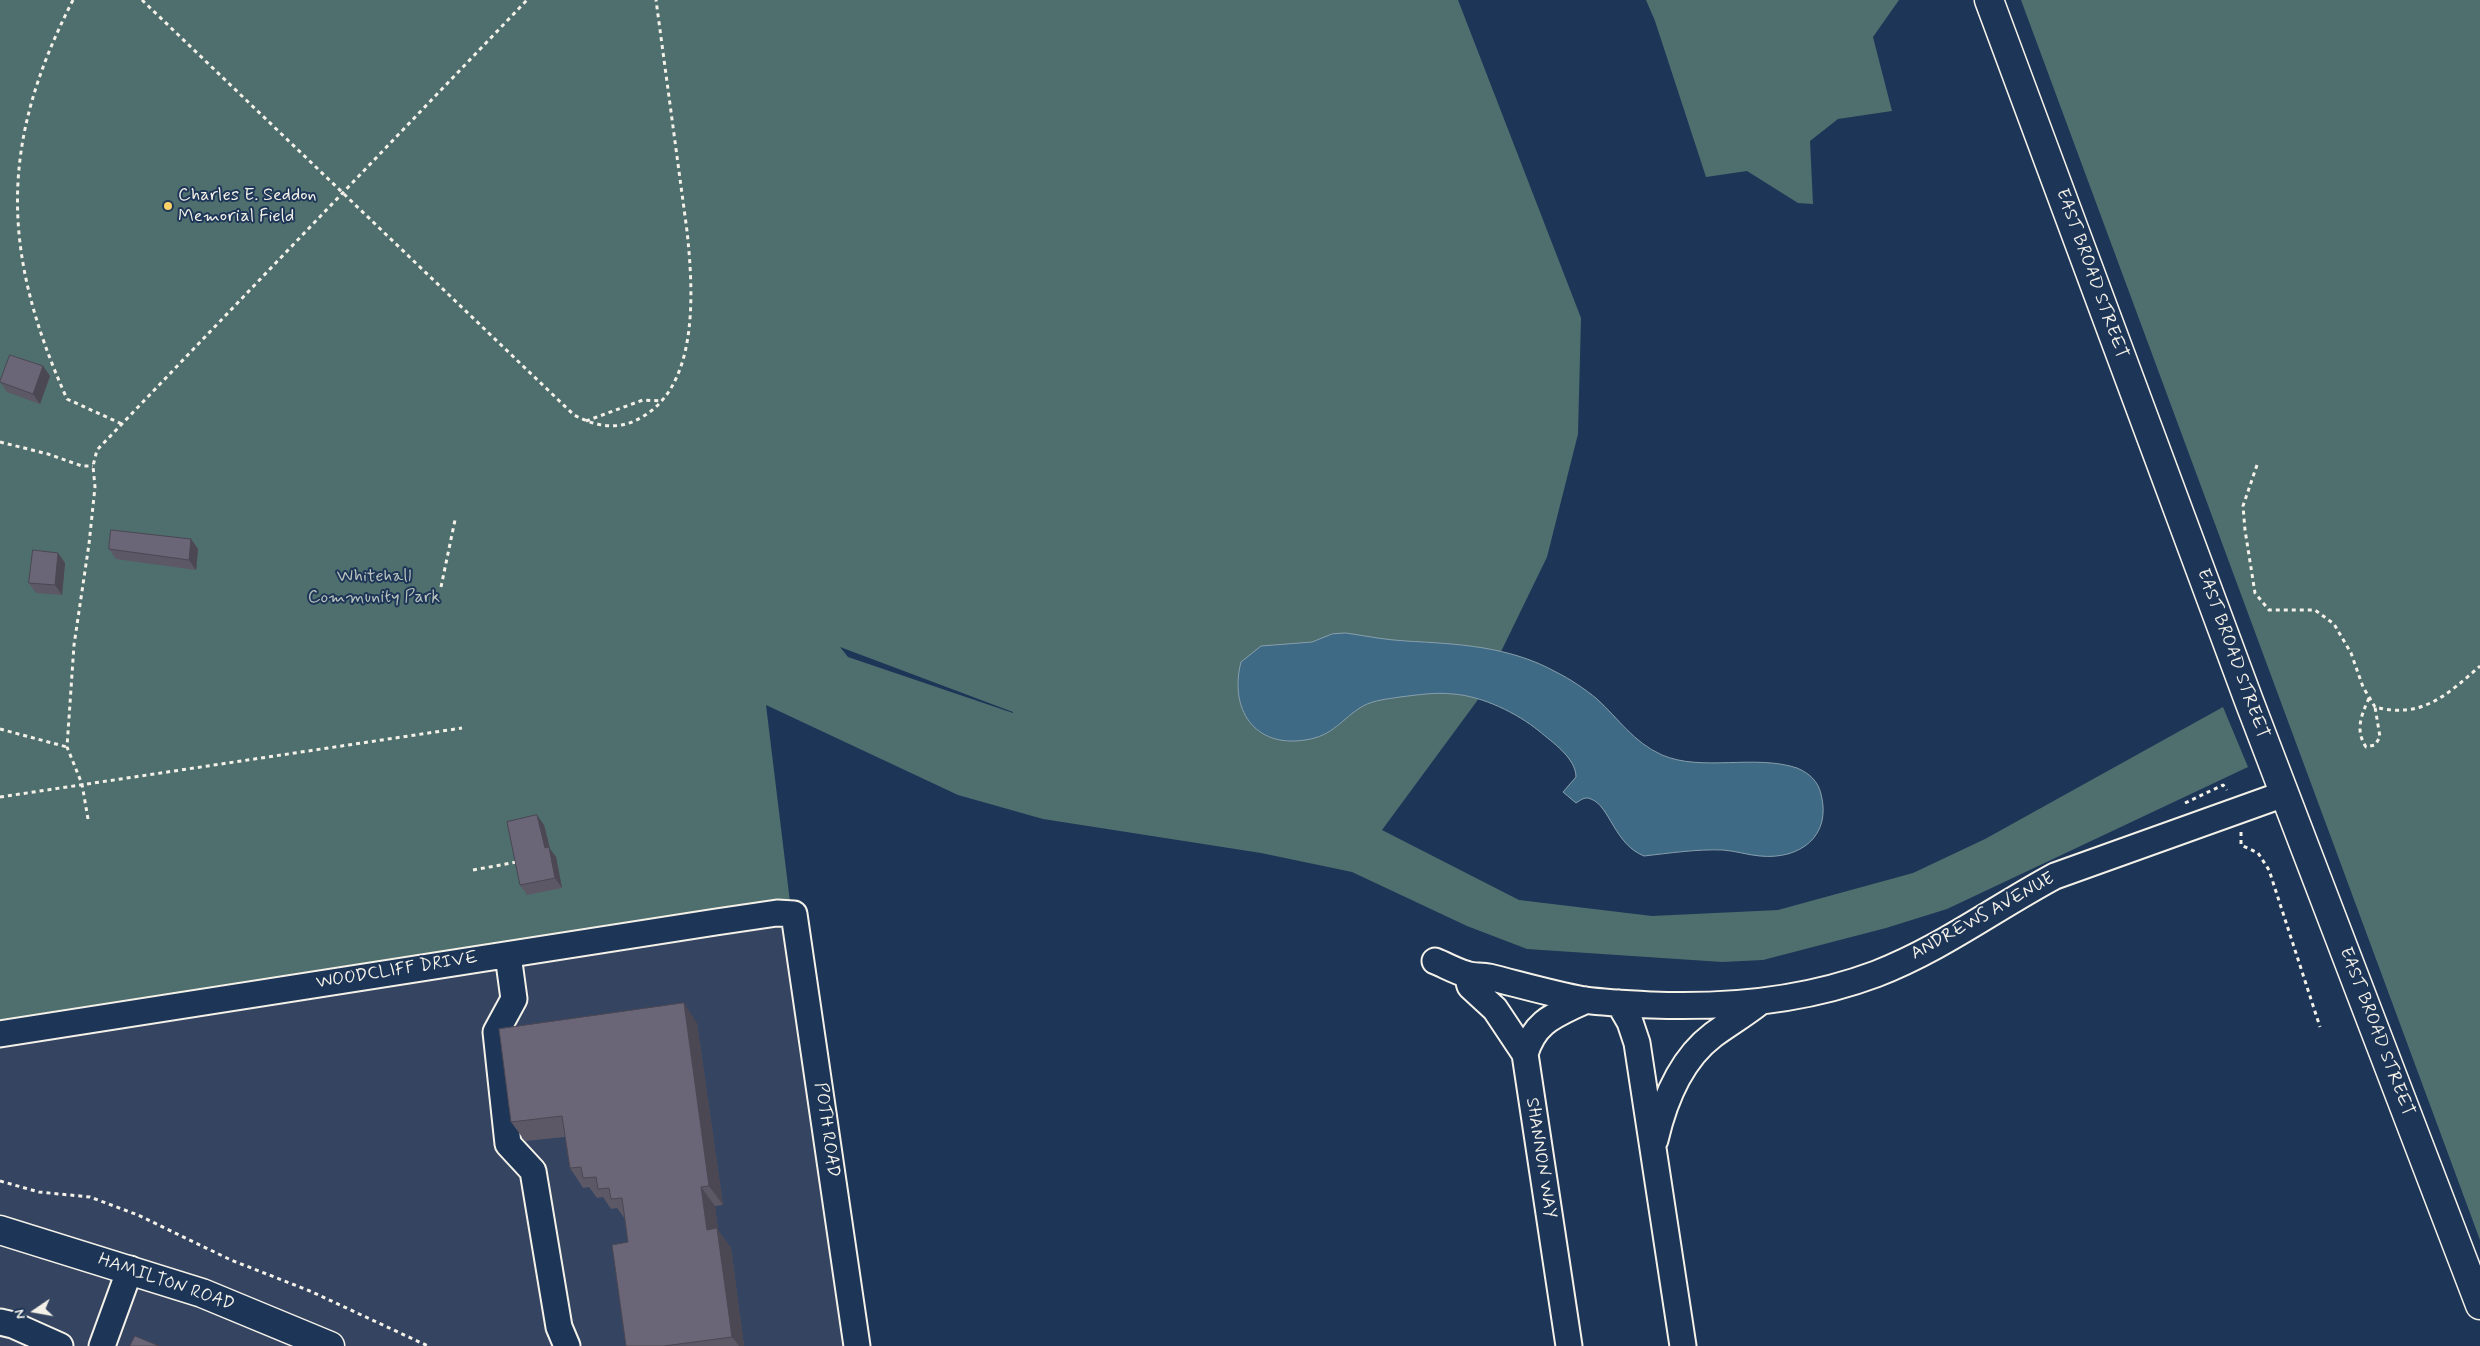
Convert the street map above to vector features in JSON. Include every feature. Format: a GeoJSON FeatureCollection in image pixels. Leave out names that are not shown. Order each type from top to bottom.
{"type":"FeatureCollection","features":[{"type":"Feature","properties":{"kind":"main road","name":"EAST BROAD STREET"},"geometry":{"type":"LineString","coordinates":[[1989,0],[2284,794],[2480,1305]]}},
{"type":"Feature","properties":{"kind":"main road","name":"HAMILTON ROAD"},"geometry":{"type":"LineString","coordinates":[[0,1230],[202,1293],[330,1346]]}},
{"type":"Feature","properties":{"kind":"street","name":"ANDREWS AVENUE"},"geometry":{"type":"LineString","coordinates":[[1435,961],[1468,975],[1487,976],[1537,990],[1586,1000],[1698,1006],[1760,1002],[1828,988],[1877,974],[1960,934],[2022,894],[2055,876],[2284,794]]}},
{"type":"Feature","properties":{"kind":"street","name":"WOODCLIFF DRIVE"},"geometry":{"type":"LineString","coordinates":[[0,1034],[777,912],[794,914]]}},
{"type":"Feature","properties":{"kind":"street","name":"POTH ROAD"},"geometry":{"type":"LineString","coordinates":[[794,914],[857,1346]]}},
{"type":"Feature","properties":{"kind":"street"},"geometry":{"type":"LineString","coordinates":[[508,955],[514,999],[496,1032],[508,1144],[533,1172],[559,1327],[567,1346]]}},
{"type":"Feature","properties":{"kind":"street"},"geometry":{"type":"LineString","coordinates":[[1468,975],[1470,986],[1495,1009],[1525,1054]]}},
{"type":"Feature","properties":{"kind":"street"},"geometry":{"type":"LineString","coordinates":[[1525,1054],[1532,1034],[1539,1026],[1548,1019],[1586,1000]]}},
{"type":"Feature","properties":{"kind":"street"},"geometry":{"type":"LineString","coordinates":[[1653,1147],[1664,1108],[1679,1075],[1690,1059],[1712,1036],[1760,1002]]}},
{"type":"Feature","properties":{"kind":"street"},"geometry":{"type":"LineString","coordinates":[[1619,1003],[1630,1022],[1637,1043],[1683,1346]]}},
{"type":"Feature","properties":{"kind":"street","name":"SHANNON WAY"},"geometry":{"type":"LineString","coordinates":[[1525,1054],[1569,1346]]}},
{"type":"Feature","properties":{"kind":"street"},"geometry":{"type":"LineString","coordinates":[[102,1346],[130,1269]]}},
{"type":"Feature","properties":{"kind":"street"},"geometry":{"type":"LineString","coordinates":[[14,1333],[60,1346]]}},
{"type":"Feature","properties":{"kind":"path"},"geometry":{"type":"LineString","coordinates":[[57,21],[73,0]]}},
{"type":"Feature","properties":{"kind":"path"},"geometry":{"type":"LineString","coordinates":[[142,0],[574,416],[606,426],[621,427],[647,415],[662,401],[674,384],[682,364],[687,340],[691,291],[687,231],[656,0]]}},
{"type":"Feature","properties":{"kind":"path"},"geometry":{"type":"LineString","coordinates":[[88,819],[82,784],[67,746],[74,645],[95,487],[93,466],[98,450],[526,0]]}},
{"type":"Feature","properties":{"kind":"path"},"geometry":{"type":"LineString","coordinates":[[30,314],[67,399],[122,424]]}},
{"type":"Feature","properties":{"kind":"path"},"geometry":{"type":"LineString","coordinates":[[586,421],[643,400],[662,401]]}},
{"type":"Feature","properties":{"kind":"path"},"geometry":{"type":"LineString","coordinates":[[0,442],[48,454],[82,466],[93,466]]}},
{"type":"Feature","properties":{"kind":"path"},"geometry":{"type":"LineString","coordinates":[[2257,465],[2243,506],[2256,593],[2270,610],[2315,610],[2334,624],[2351,652],[2362,687],[2375,707],[2380,737],[2375,745],[2366,747],[2360,738],[2359,722],[2369,698]]}},
{"type":"Feature","properties":{"kind":"path"},"geometry":{"type":"LineString","coordinates":[[441,587],[455,520]]}},
{"type":"Feature","properties":{"kind":"path"},"geometry":{"type":"LineString","coordinates":[[2375,707],[2394,712],[2419,710],[2458,686],[2480,666]]}},
{"type":"Feature","properties":{"kind":"path"},"geometry":{"type":"LineString","coordinates":[[0,797],[462,728]]}},
{"type":"Feature","properties":{"kind":"path"},"geometry":{"type":"LineString","coordinates":[[0,729],[67,746]]}},
{"type":"Feature","properties":{"kind":"path"},"geometry":{"type":"LineString","coordinates":[[2183,804],[2223,785],[2235,811],[2242,836],[2242,845],[2258,853],[2269,870],[2320,1027]]}},
{"type":"Feature","properties":{"kind":"path"},"geometry":{"type":"LineString","coordinates":[[473,870],[524,860]]}},
{"type":"Feature","properties":{"kind":"path"},"geometry":{"type":"LineString","coordinates":[[0,1181],[38,1192],[90,1196],[138,1216],[231,1260],[310,1291],[428,1346]]}},
{"type":"Feature","properties":{"kind":"shaded area"},"geometry":{"type":"Polygon","coordinates":[[[1346,633],[1391,640],[1464,645],[1502,652],[1538,663],[1567,678],[1588,692],[1634,737],[1662,755],[1694,762],[1764,762],[1781,764],[1801,770],[1812,778],[1820,789],[1823,809],[1822,822],[1810,842],[1788,854],[1760,856],[1713,850],[1644,856],[1634,850],[1619,835],[1598,803],[1587,798],[1576,803],[1563,792],[1576,777],[1575,770],[1568,757],[1556,745],[1530,724],[1510,712],[1476,698],[1440,693],[1372,702],[1355,711],[1323,735],[1305,740],[1287,741],[1272,738],[1259,731],[1249,722],[1239,695],[1238,679],[1241,662],[1261,646],[1312,642],[1332,634],[1346,633]]]}},
{"type":"Feature","properties":{"kind":"shaded area"},"geometry":{"type":"Polygon","coordinates":[[[790,902],[849,1346],[0,1346],[0,1022],[790,902]]]}},
{"type":"Feature","properties":{"kind":"green space","name":"Whitehall Community Park"},"geometry":{"type":"Polygon","coordinates":[[[0,0],[1458,0],[1581,318],[1578,434],[1547,557],[1477,701],[1382,830],[1519,900],[1652,916],[1778,910],[1913,873],[1985,839],[2223,707],[2248,767],[1947,909],[1886,928],[1763,960],[1722,962],[1527,949],[1467,926],[1352,872],[1261,853],[1043,819],[958,795],[766,705],[790,902],[0,1022],[0,0]],[[840,647],[848,657],[1013,712],[840,647]]]}},
{"type":"Feature","properties":{"kind":"green space"},"geometry":{"type":"Polygon","coordinates":[[[1646,0],[1899,0],[1873,37],[1892,111],[1838,119],[1810,141],[1813,204],[1798,203],[1747,171],[1706,177],[1655,21],[1646,0]]]}},
{"type":"Feature","properties":{"kind":"green space"},"geometry":{"type":"Polygon","coordinates":[[[2021,0],[2480,0],[2480,1240],[2021,0]]]}},
{"type":"Feature","properties":{"kind":"building"},"geometry":{"type":"Polygon","coordinates":[[[10,355],[43,366],[33,394],[0,382],[10,355]]]}},
{"type":"Feature","properties":{"kind":"building"},"geometry":{"type":"Polygon","coordinates":[[[111,530],[191,539],[189,560],[109,549],[111,530]]]}},
{"type":"Feature","properties":{"kind":"building"},"geometry":{"type":"Polygon","coordinates":[[[33,550],[58,553],[55,585],[29,583],[33,550]]]}},
{"type":"Feature","properties":{"kind":"building"},"geometry":{"type":"Polygon","coordinates":[[[537,815],[545,848],[549,847],[555,878],[520,885],[507,822],[537,815]]]}},
{"type":"Feature","properties":{"kind":"building"},"geometry":{"type":"Polygon","coordinates":[[[684,1003],[709,1186],[701,1187],[707,1230],[717,1228],[732,1337],[664,1346],[626,1346],[612,1245],[628,1242],[622,1198],[611,1199],[609,1188],[598,1189],[596,1177],[583,1178],[581,1167],[570,1168],[562,1116],[511,1122],[499,1029],[684,1003]]]}},
{"type":"Feature","properties":{"kind":"building"},"geometry":{"type":"Polygon","coordinates":[[[135,1336],[159,1346],[130,1346],[135,1336]]]}},
{"type":"Feature","properties":{"kind":"place","name":"Charles E. Seddon Memorial Field"},"geometry":{"type":"Point","coordinates":[168,206]}}]}
